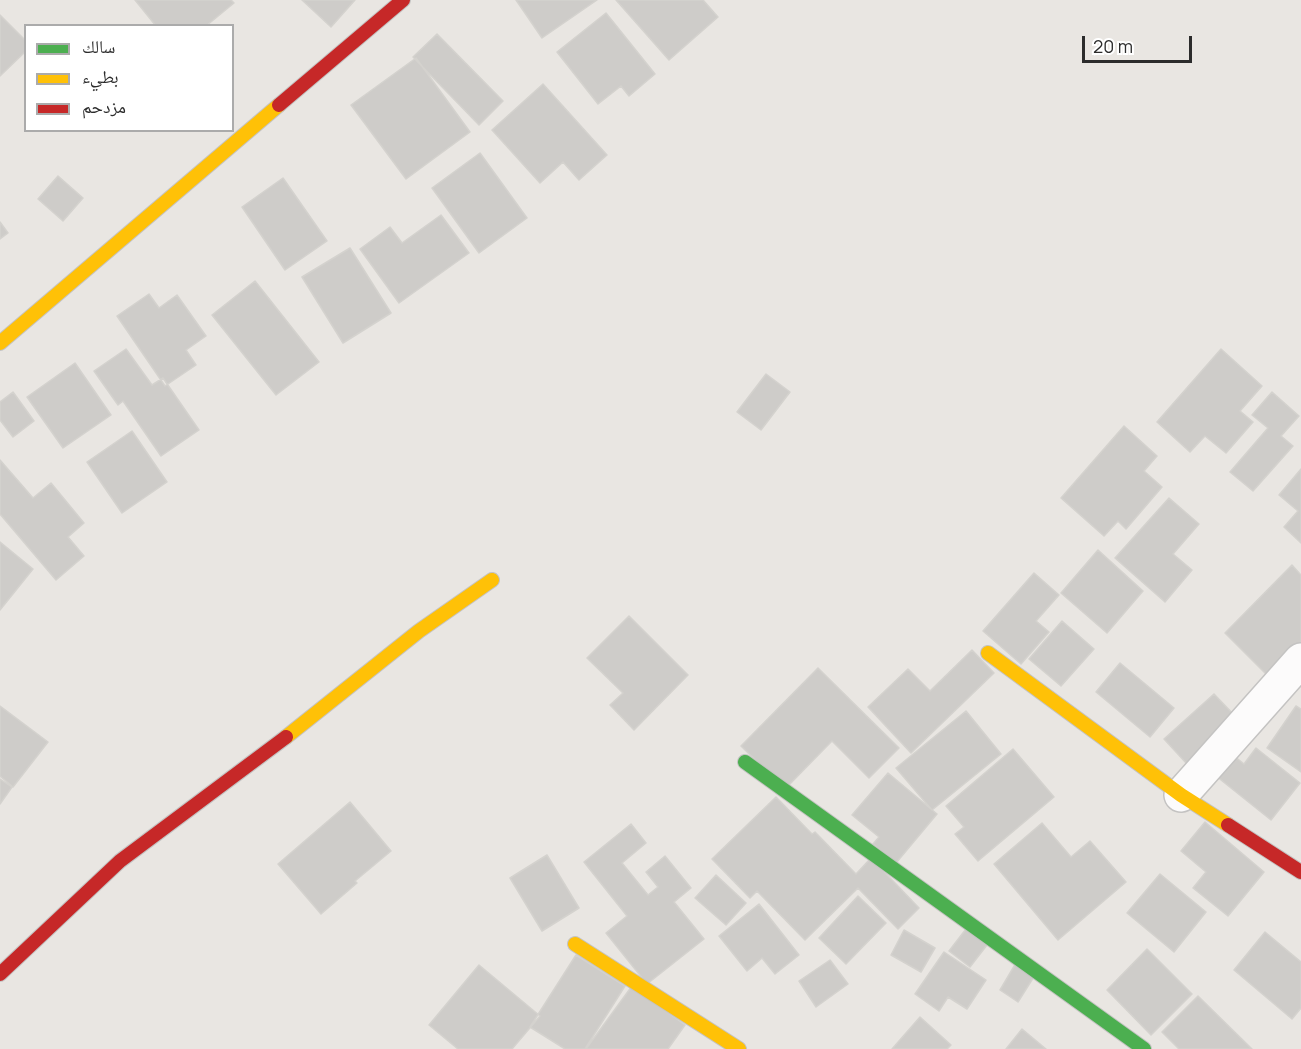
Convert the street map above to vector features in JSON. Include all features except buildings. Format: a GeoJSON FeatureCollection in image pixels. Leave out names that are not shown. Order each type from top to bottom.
{"type":"FeatureCollection","features":[{"type":"Feature","properties":{"kind":"street"},"geometry":{"type":"LineString","coordinates":[[0,343],[403,0]]}},
{"type":"Feature","properties":{"kind":"street"},"geometry":{"type":"LineString","coordinates":[[0,974],[120,861],[265,754],[419,631],[492,580]]}},
{"type":"Feature","properties":{"kind":"street"},"geometry":{"type":"LineString","coordinates":[[988,653],[1180,795],[1301,872]]}},
{"type":"Feature","properties":{"kind":"street"},"geometry":{"type":"LineString","coordinates":[[1180,795],[1301,660]]}},
{"type":"Feature","properties":{"kind":"street"},"geometry":{"type":"LineString","coordinates":[[745,762],[1144,1049]]}},
{"type":"Feature","properties":{"kind":"street"},"geometry":{"type":"LineString","coordinates":[[575,944],[739,1049]]}},
{"type":"Feature","properties":{"kind":"traffic: fast"},"geometry":{"type":"LineString","coordinates":[[745,762],[1144,1049]]}},
{"type":"Feature","properties":{"kind":"traffic: slow"},"geometry":{"type":"LineString","coordinates":[[0,343],[279,105]]}},
{"type":"Feature","properties":{"kind":"traffic: slow"},"geometry":{"type":"LineString","coordinates":[[286,737],[419,631],[492,580]]}},
{"type":"Feature","properties":{"kind":"traffic: slow"},"geometry":{"type":"LineString","coordinates":[[988,653],[1181,795],[1228,825]]}},
{"type":"Feature","properties":{"kind":"traffic: slow"},"geometry":{"type":"LineString","coordinates":[[575,944],[739,1049]]}},
{"type":"Feature","properties":{"kind":"traffic: jam"},"geometry":{"type":"LineString","coordinates":[[279,105],[403,0]]}},
{"type":"Feature","properties":{"kind":"traffic: jam"},"geometry":{"type":"LineString","coordinates":[[0,974],[120,861],[286,737]]}},
{"type":"Feature","properties":{"kind":"traffic: jam"},"geometry":{"type":"LineString","coordinates":[[1228,825],[1301,872]]}}]}
